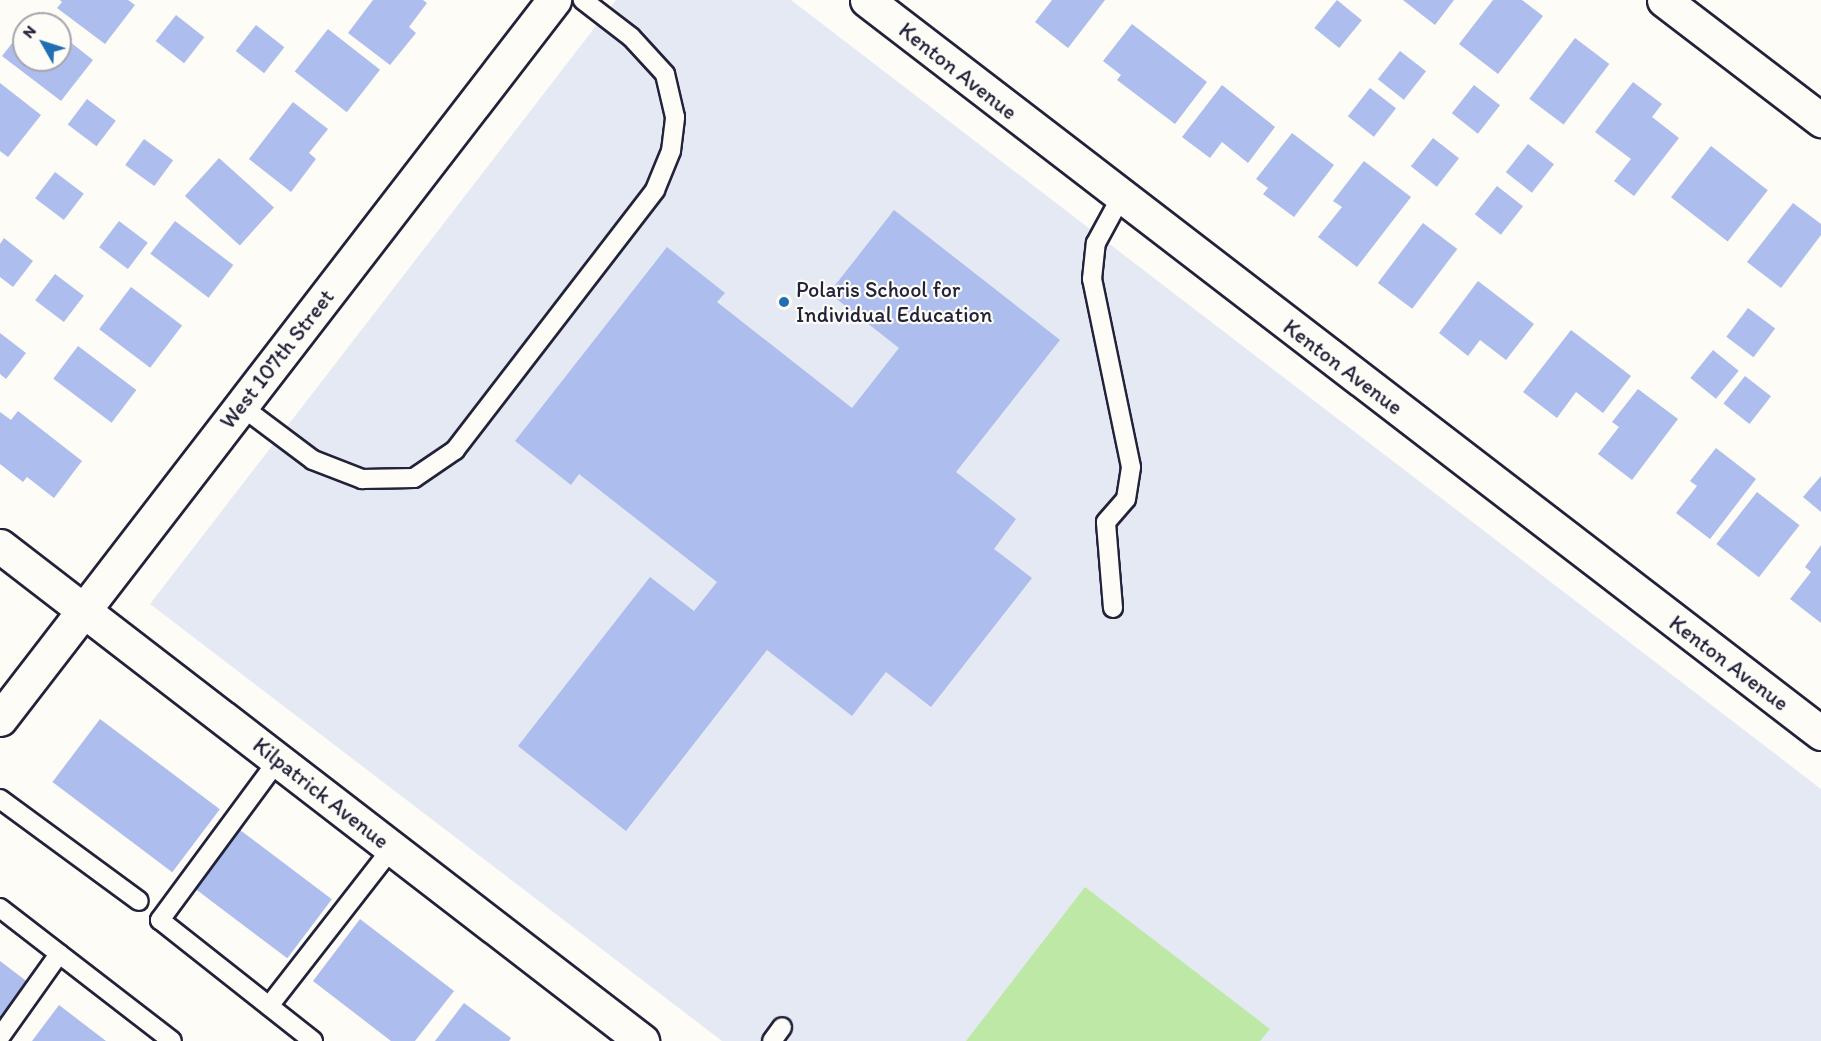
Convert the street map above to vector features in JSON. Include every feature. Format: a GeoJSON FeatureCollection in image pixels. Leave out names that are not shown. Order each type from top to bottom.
{"type":"FeatureCollection","features":[{"type":"Feature","properties":{"kind":"street","name":"West 107th Street"},"geometry":{"type":"LineString","coordinates":[[0,718],[554,0]]}},
{"type":"Feature","properties":{"kind":"street","name":"Kenton Avenue"},"geometry":{"type":"LineString","coordinates":[[867,0],[1821,733]]}},
{"type":"Feature","properties":{"kind":"street"},"geometry":{"type":"LineString","coordinates":[[1664,0],[1821,120]]}},
{"type":"Feature","properties":{"kind":"street","name":"Kilpatrick Avenue"},"geometry":{"type":"LineString","coordinates":[[0,546],[642,1041]]}},
{"type":"Feature","properties":{"kind":"lane"},"geometry":{"type":"LineString","coordinates":[[241,406],[313,460],[362,479],[414,478],[455,450],[655,190],[671,151],[675,117],[664,74],[631,38],[583,0]]}},
{"type":"Feature","properties":{"kind":"lane"},"geometry":{"type":"LineString","coordinates":[[1113,608],[1106,522],[1126,499],[1131,467],[1092,279],[1096,243],[1121,197]]}},
{"type":"Feature","properties":{"kind":"lane"},"geometry":{"type":"LineString","coordinates":[[278,760],[160,920],[314,1041]]}},
{"type":"Feature","properties":{"kind":"lane"},"geometry":{"type":"LineString","coordinates":[[0,799],[139,901]]}},
{"type":"Feature","properties":{"kind":"lane"},"geometry":{"type":"LineString","coordinates":[[269,1006],[392,848]]}},
{"type":"Feature","properties":{"kind":"lane"},"geometry":{"type":"LineString","coordinates":[[0,908],[172,1041]]}},
{"type":"Feature","properties":{"kind":"lane"},"geometry":{"type":"LineString","coordinates":[[0,1037],[59,954]]}},
{"type":"Feature","properties":{"kind":"shaded area","name":"Polaris School for Individual Education"},"geometry":{"type":"Polygon","coordinates":[[[616,0],[791,0],[1821,789],[1821,1041],[722,1041],[150,604],[616,0]]]}},
{"type":"Feature","properties":{"kind":"green space"},"geometry":{"type":"Polygon","coordinates":[[[1085,887],[1270,1029],[1260,1041],[966,1041],[1085,887]]]}},
{"type":"Feature","properties":{"kind":"building"},"geometry":{"type":"Polygon","coordinates":[[[60,0],[128,0],[135,5],[105,44],[72,19],[72,12],[62,12],[57,8],[62,2],[60,0]]]}},
{"type":"Feature","properties":{"kind":"building"},"geometry":{"type":"Polygon","coordinates":[[[373,0],[423,0],[427,3],[409,27],[416,33],[390,65],[348,33],[373,0]]]}},
{"type":"Feature","properties":{"kind":"building"},"geometry":{"type":"Polygon","coordinates":[[[1052,0],[1105,0],[1068,48],[1035,22],[1052,0]]]}},
{"type":"Feature","properties":{"kind":"building"},"geometry":{"type":"Polygon","coordinates":[[[1337,0],[1362,20],[1339,48],[1314,28],[1337,0]]]}},
{"type":"Feature","properties":{"kind":"building"},"geometry":{"type":"Polygon","coordinates":[[[1403,0],[1454,0],[1435,25],[1403,0]]]}},
{"type":"Feature","properties":{"kind":"building"},"geometry":{"type":"Polygon","coordinates":[[[1493,0],[1522,0],[1543,16],[1498,74],[1459,44],[1493,0]]]}},
{"type":"Feature","properties":{"kind":"building"},"geometry":{"type":"Polygon","coordinates":[[[176,15],[204,37],[184,63],[156,41],[176,15]]]}},
{"type":"Feature","properties":{"kind":"building"},"geometry":{"type":"Polygon","coordinates":[[[1132,24],[1207,82],[1175,124],[1117,80],[1121,75],[1103,61],[1132,24]]]}},
{"type":"Feature","properties":{"kind":"building"},"geometry":{"type":"Polygon","coordinates":[[[256,25],[284,47],[264,73],[236,51],[256,25]]]}},
{"type":"Feature","properties":{"kind":"building"},"geometry":{"type":"Polygon","coordinates":[[[328,29],[380,70],[347,112],[295,72],[328,29]]]}},
{"type":"Feature","properties":{"kind":"building"},"geometry":{"type":"Polygon","coordinates":[[[1575,38],[1609,64],[1564,125],[1529,99],[1575,38]]]}},
{"type":"Feature","properties":{"kind":"building"},"geometry":{"type":"Polygon","coordinates":[[[12,43],[12,64],[2,56],[12,43]]]}},
{"type":"Feature","properties":{"kind":"building"},"geometry":{"type":"Polygon","coordinates":[[[72,43],[93,60],[61,101],[23,72],[72,72],[72,43]]]}},
{"type":"Feature","properties":{"kind":"building"},"geometry":{"type":"Polygon","coordinates":[[[1400,51],[1426,71],[1404,100],[1378,79],[1400,51]]]}},
{"type":"Feature","properties":{"kind":"building"},"geometry":{"type":"Polygon","coordinates":[[[1633,82],[1662,104],[1652,117],[1679,138],[1634,196],[1614,181],[1631,159],[1595,132],[1633,82]]]}},
{"type":"Feature","properties":{"kind":"building"},"geometry":{"type":"Polygon","coordinates":[[[0,83],[41,115],[8,157],[0,151],[0,83]]]}},
{"type":"Feature","properties":{"kind":"building"},"geometry":{"type":"Polygon","coordinates":[[[1222,85],[1275,127],[1248,163],[1222,142],[1210,158],[1182,137],[1222,85]]]}},
{"type":"Feature","properties":{"kind":"building"},"geometry":{"type":"Polygon","coordinates":[[[1474,85],[1500,105],[1478,134],[1452,113],[1474,85]]]}},
{"type":"Feature","properties":{"kind":"building"},"geometry":{"type":"Polygon","coordinates":[[[1370,88],[1396,108],[1374,137],[1348,116],[1370,88]]]}},
{"type":"Feature","properties":{"kind":"building"},"geometry":{"type":"Polygon","coordinates":[[[87,99],[116,121],[96,146],[68,125],[87,99]]]}},
{"type":"Feature","properties":{"kind":"building"},"geometry":{"type":"Polygon","coordinates":[[[293,102],[328,129],[309,153],[316,159],[291,192],[249,159],[293,102]]]}},
{"type":"Feature","properties":{"kind":"building"},"geometry":{"type":"Polygon","coordinates":[[[1292,133],[1334,165],[1294,217],[1263,194],[1268,188],[1256,179],[1292,133]]]}},
{"type":"Feature","properties":{"kind":"building"},"geometry":{"type":"Polygon","coordinates":[[[1433,138],[1459,158],[1437,187],[1411,166],[1433,138]]]}},
{"type":"Feature","properties":{"kind":"building"},"geometry":{"type":"Polygon","coordinates":[[[144,139],[173,160],[154,186],[125,165],[144,139]]]}},
{"type":"Feature","properties":{"kind":"building"},"geometry":{"type":"Polygon","coordinates":[[[1528,144],[1554,164],[1532,193],[1506,172],[1528,144]]]}},
{"type":"Feature","properties":{"kind":"building"},"geometry":{"type":"Polygon","coordinates":[[[1711,146],[1768,190],[1728,242],[1671,197],[1711,146]]]}},
{"type":"Feature","properties":{"kind":"building"},"geometry":{"type":"Polygon","coordinates":[[[219,158],[274,208],[240,245],[185,196],[219,158]]]}},
{"type":"Feature","properties":{"kind":"building"},"geometry":{"type":"Polygon","coordinates":[[[1364,161],[1411,197],[1357,267],[1318,237],[1342,207],[1333,201],[1364,161]]]}},
{"type":"Feature","properties":{"kind":"building"},"geometry":{"type":"Polygon","coordinates":[[[55,172],[84,194],[64,220],[35,198],[55,172]]]}},
{"type":"Feature","properties":{"kind":"building"},"geometry":{"type":"Polygon","coordinates":[[[1497,186],[1523,206],[1501,235],[1475,214],[1497,186]]]}},
{"type":"Feature","properties":{"kind":"building"},"geometry":{"type":"Polygon","coordinates":[[[1793,203],[1821,224],[1821,235],[1781,288],[1747,262],[1793,203]]]}},
{"type":"Feature","properties":{"kind":"building"},"geometry":{"type":"Polygon","coordinates":[[[894,210],[1060,340],[956,472],[1016,519],[994,549],[1032,578],[931,707],[886,672],[852,716],[767,650],[626,831],[518,746],[650,577],[694,611],[717,582],[579,474],[571,485],[515,441],[667,247],[725,293],[717,302],[852,408],[899,348],[829,293],[894,210]]]}},
{"type":"Feature","properties":{"kind":"building"},"geometry":{"type":"Polygon","coordinates":[[[119,221],[148,243],[128,269],[99,247],[119,221]]]}},
{"type":"Feature","properties":{"kind":"building"},"geometry":{"type":"Polygon","coordinates":[[[175,221],[233,265],[209,298],[150,254],[175,221]]]}},
{"type":"Feature","properties":{"kind":"building"},"geometry":{"type":"Polygon","coordinates":[[[1423,223],[1457,249],[1412,309],[1378,283],[1423,223]]]}},
{"type":"Feature","properties":{"kind":"building"},"geometry":{"type":"Polygon","coordinates":[[[4,238],[33,261],[13,287],[0,277],[0,244],[4,238]]]}},
{"type":"Feature","properties":{"kind":"building"},"geometry":{"type":"Polygon","coordinates":[[[55,274],[84,296],[64,322],[35,300],[55,274]]]}},
{"type":"Feature","properties":{"kind":"building"},"geometry":{"type":"Polygon","coordinates":[[[1478,281],[1534,324],[1506,360],[1480,340],[1468,356],[1439,333],[1478,281]]]}},
{"type":"Feature","properties":{"kind":"building"},"geometry":{"type":"Polygon","coordinates":[[[131,287],[182,326],[150,368],[99,329],[131,287]]]}},
{"type":"Feature","properties":{"kind":"building"},"geometry":{"type":"Polygon","coordinates":[[[1748,308],[1775,328],[1753,357],[1726,337],[1748,308]]]}},
{"type":"Feature","properties":{"kind":"building"},"geometry":{"type":"Polygon","coordinates":[[[1571,330],[1631,376],[1603,413],[1576,392],[1557,418],[1523,392],[1571,330]]]}},
{"type":"Feature","properties":{"kind":"building"},"geometry":{"type":"Polygon","coordinates":[[[0,333],[26,353],[6,379],[0,374],[0,333]]]}},
{"type":"Feature","properties":{"kind":"building"},"geometry":{"type":"Polygon","coordinates":[[[78,346],[136,390],[112,423],[53,379],[78,346]]]}},
{"type":"Feature","properties":{"kind":"building"},"geometry":{"type":"Polygon","coordinates":[[[1713,350],[1739,371],[1716,399],[1690,378],[1713,350]]]}},
{"type":"Feature","properties":{"kind":"building"},"geometry":{"type":"Polygon","coordinates":[[[1745,376],[1771,396],[1749,424],[1723,404],[1745,376]]]}},
{"type":"Feature","properties":{"kind":"building"},"geometry":{"type":"Polygon","coordinates":[[[1638,389],[1678,419],[1632,480],[1598,454],[1619,427],[1612,422],[1638,389]]]}},
{"type":"Feature","properties":{"kind":"building"},"geometry":{"type":"Polygon","coordinates":[[[18,411],[82,461],[54,498],[27,477],[23,482],[0,464],[0,412],[11,420],[18,411]]]}},
{"type":"Feature","properties":{"kind":"building"},"geometry":{"type":"Polygon","coordinates":[[[1716,448],[1756,479],[1710,539],[1676,513],[1697,486],[1690,481],[1716,448]]]}},
{"type":"Feature","properties":{"kind":"building"},"geometry":{"type":"Polygon","coordinates":[[[1821,476],[1821,512],[1803,497],[1821,476]]]}},
{"type":"Feature","properties":{"kind":"building"},"geometry":{"type":"Polygon","coordinates":[[[1757,492],[1800,525],[1759,577],[1716,544],[1757,492]]]}},
{"type":"Feature","properties":{"kind":"building"},"geometry":{"type":"Polygon","coordinates":[[[1821,545],[1821,623],[1790,599],[1811,572],[1805,567],[1821,545]]]}},
{"type":"Feature","properties":{"kind":"building"},"geometry":{"type":"Polygon","coordinates":[[[100,719],[220,809],[172,872],[52,782],[100,719]]]}},
{"type":"Feature","properties":{"kind":"building"},"geometry":{"type":"Polygon","coordinates":[[[240,830],[332,899],[287,958],[195,889],[240,830]]]}},
{"type":"Feature","properties":{"kind":"building"},"geometry":{"type":"Polygon","coordinates":[[[360,919],[454,991],[415,1041],[391,1041],[313,981],[360,919]]]}},
{"type":"Feature","properties":{"kind":"building"},"geometry":{"type":"Polygon","coordinates":[[[0,961],[29,983],[0,1021],[0,961]]]}},
{"type":"Feature","properties":{"kind":"building"},"geometry":{"type":"Polygon","coordinates":[[[464,1003],[511,1038],[509,1041],[435,1041],[464,1003]]]}},
{"type":"Feature","properties":{"kind":"building"},"geometry":{"type":"Polygon","coordinates":[[[59,1005],[106,1041],[32,1041],[59,1005]]]}},
{"type":"Feature","properties":{"kind":"place","name":"Polaris School for Individual Education"},"geometry":{"type":"Point","coordinates":[784,302]}}]}
